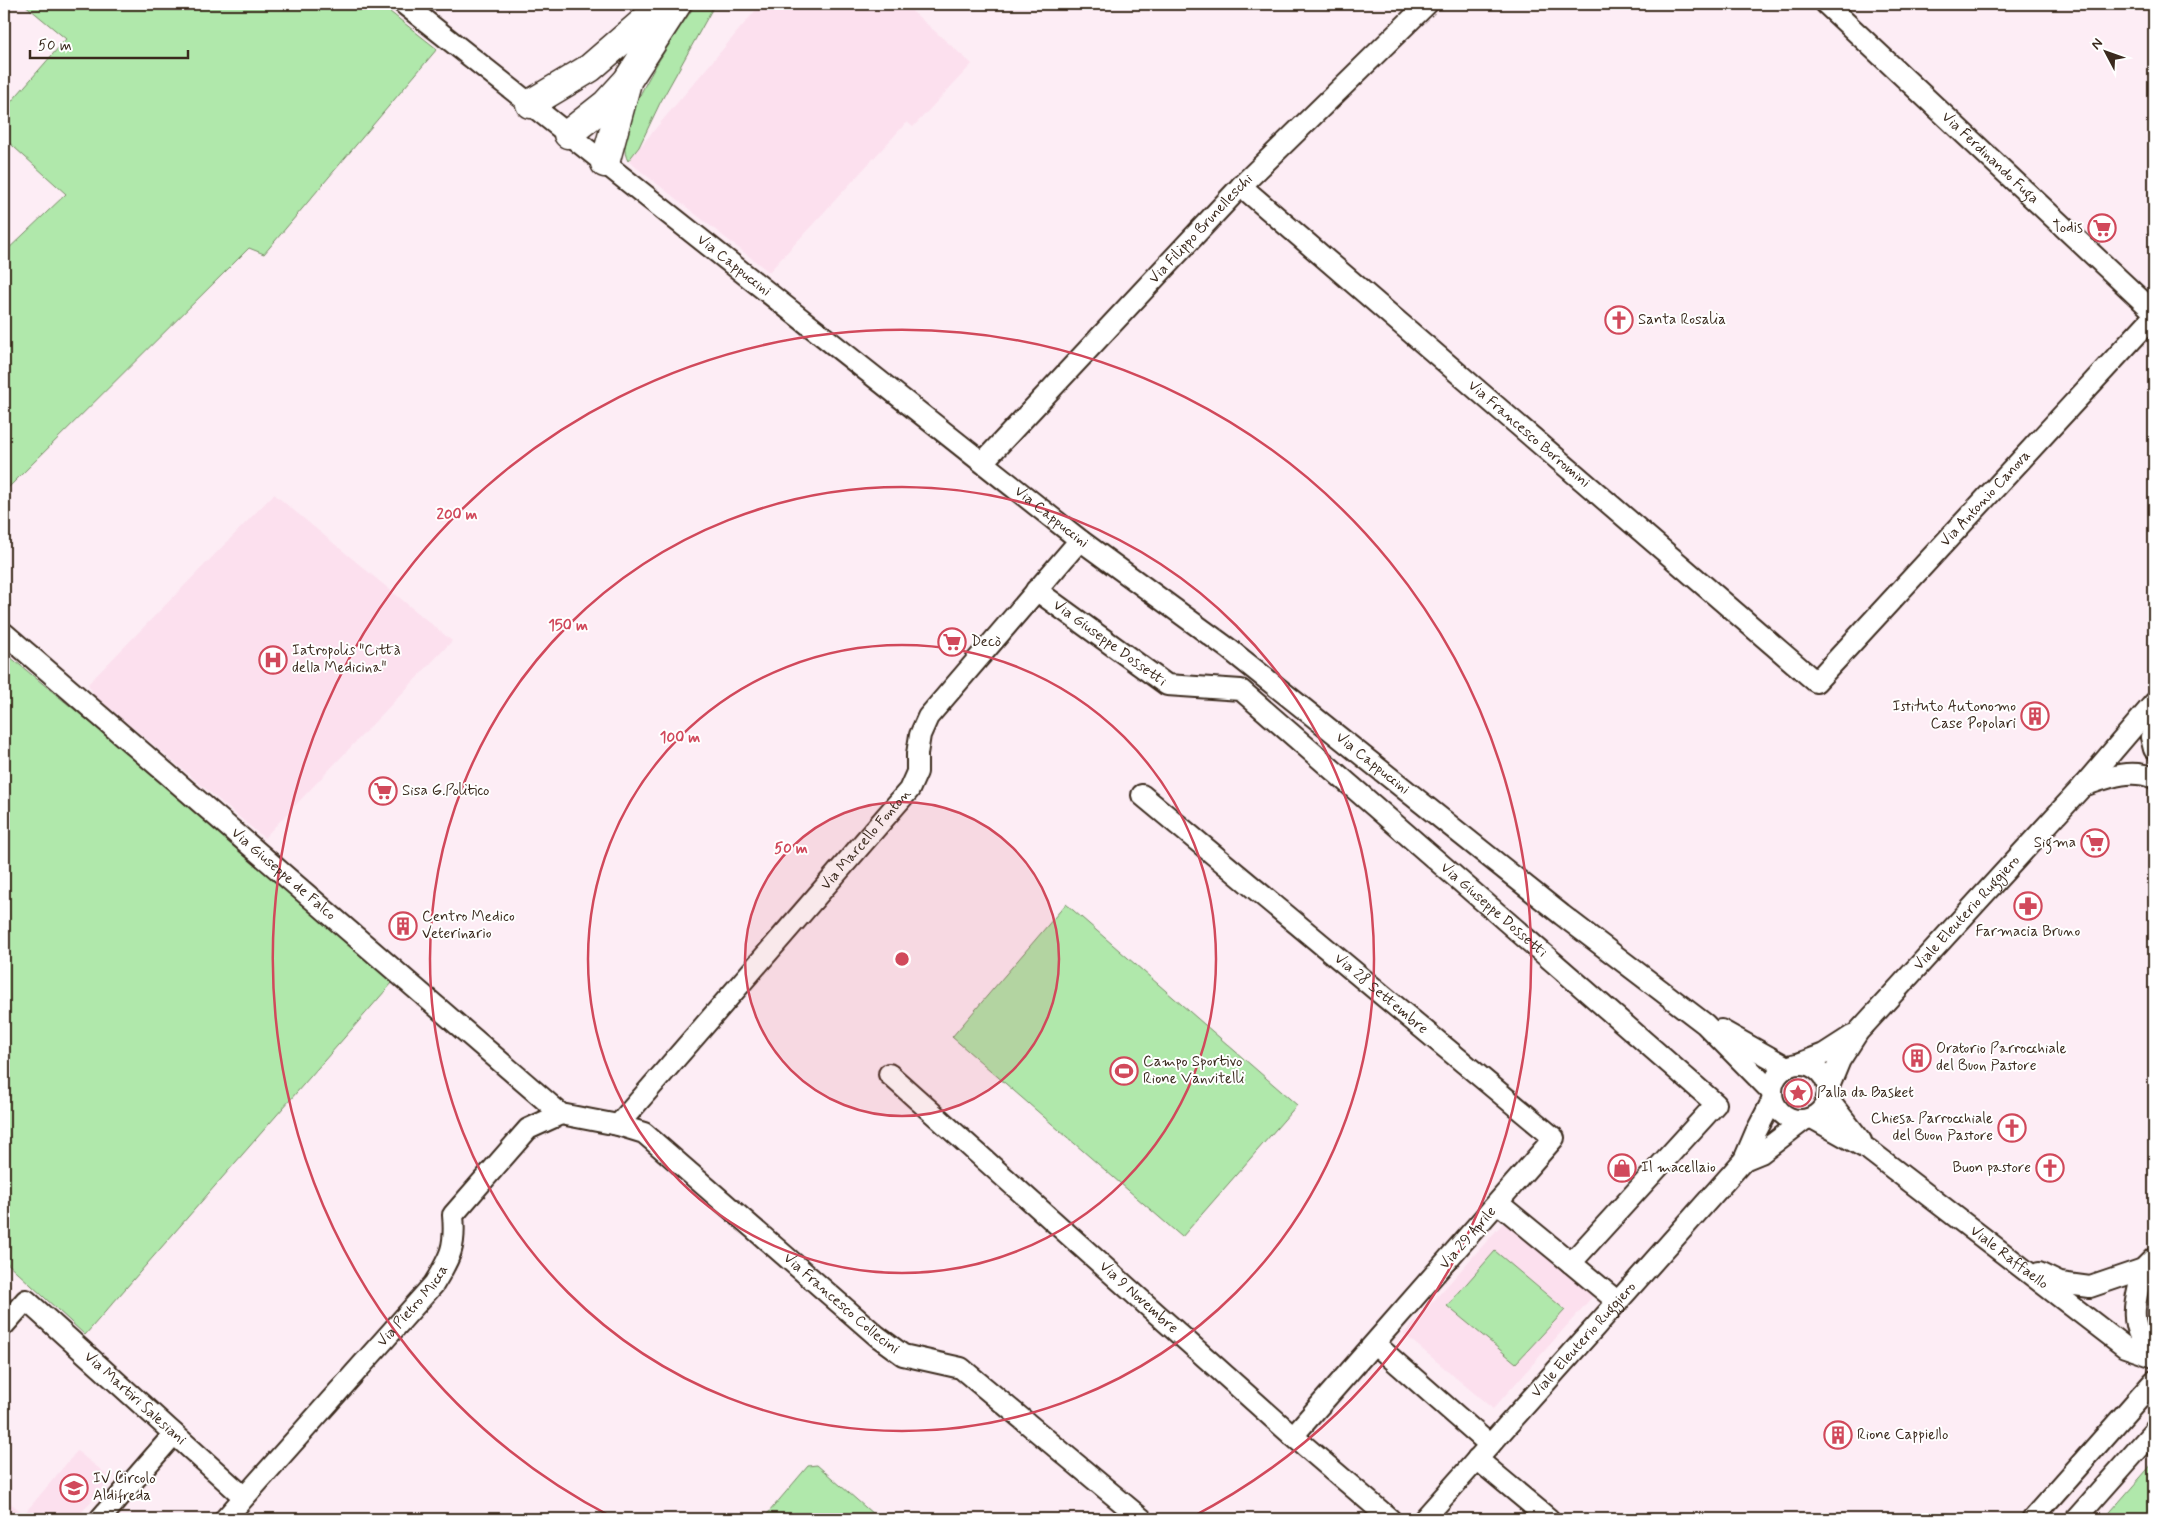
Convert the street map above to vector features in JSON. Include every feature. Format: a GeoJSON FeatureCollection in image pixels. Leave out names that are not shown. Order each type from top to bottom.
{"type":"FeatureCollection","features":[{"type":"Feature","properties":{"kind":"highway"},"geometry":{"type":"LineString","coordinates":[[530,104],[590,68],[664,4]]}},
{"type":"Feature","properties":{"kind":"highway"},"geometry":{"type":"LineString","coordinates":[[568,134],[606,104],[627,80],[677,4]]}},
{"type":"Feature","properties":{"kind":"highway"},"geometry":{"type":"LineString","coordinates":[[605,163],[627,80]]}},
{"type":"Feature","properties":{"kind":"street","name":"Via Cappuccini"},"geometry":{"type":"LineString","coordinates":[[404,4],[1080,540],[1229,649],[1562,915],[1705,1024],[1772,1096]]}},
{"type":"Feature","properties":{"kind":"street","name":"Via Filippo Brunelleschi"},"geometry":{"type":"LineString","coordinates":[[982,462],[1241,186],[1427,4]]}},
{"type":"Feature","properties":{"kind":"street","name":"Via Ferdinando Fuga"},"geometry":{"type":"LineString","coordinates":[[1826,4],[2154,314]]}},
{"type":"Feature","properties":{"kind":"street","name":"Via Francesco Borromini"},"geometry":{"type":"LineString","coordinates":[[1241,186],[1816,682]]}},
{"type":"Feature","properties":{"kind":"street","name":"Via Antonio Canova"},"geometry":{"type":"LineString","coordinates":[[1816,682],[2154,314]]}},
{"type":"Feature","properties":{"kind":"street","name":"Via Marcello Fonton"},"geometry":{"type":"LineString","coordinates":[[618,1125],[909,790],[917,772],[916,754],[920,735],[928,717],[1080,540]]}},
{"type":"Feature","properties":{"kind":"street","name":"Via Giuseppe Dossetti"},"geometry":{"type":"LineString","coordinates":[[1036,590],[1167,685],[1241,690],[1716,1104],[1571,1263]]}},
{"type":"Feature","properties":{"kind":"street","name":"Via Giuseppe de Falco"},"geometry":{"type":"LineString","coordinates":[[4,634],[562,1114]]}},
{"type":"Feature","properties":{"kind":"street","name":"Viale Eleuterio Ruggiero"},"geometry":{"type":"LineString","coordinates":[[1828,1094],[1840,1060],[1858,1032],[2083,786],[2154,703]]}},
{"type":"Feature","properties":{"kind":"street"},"geometry":{"type":"LineString","coordinates":[[2154,728],[2151,737],[2154,749]]}},
{"type":"Feature","properties":{"kind":"street"},"geometry":{"type":"LineString","coordinates":[[2083,786],[2121,774],[2146,775],[2154,778]]}},
{"type":"Feature","properties":{"kind":"street","name":"Via 28 Settembre"},"geometry":{"type":"LineString","coordinates":[[1142,795],[1554,1138],[1498,1203]]}},
{"type":"Feature","properties":{"kind":"street","name":"Via Cappuccini"},"geometry":{"type":"LineString","coordinates":[[1705,1024],[1792,1066]]}},
{"type":"Feature","properties":{"kind":"street","name":"Viale Eleuterio Ruggiero"},"geometry":{"type":"LineString","coordinates":[[1792,1066],[1824,1054],[1858,1032]]}},
{"type":"Feature","properties":{"kind":"street"},"geometry":{"type":"LineString","coordinates":[[1792,1066],[1814,1068],[1826,1081],[1828,1094],[1819,1113],[1808,1119],[1788,1118],[1776,1108],[1772,1096],[1773,1081],[1779,1073],[1792,1066]]}},
{"type":"Feature","properties":{"kind":"street","name":"Via 9 Novembre"},"geometry":{"type":"LineString","coordinates":[[889,1074],[1293,1436],[1390,1519]]}},
{"type":"Feature","properties":{"kind":"street","name":"Viale Raffaello"},"geometry":{"type":"LineString","coordinates":[[1828,1094],[1868,1150]]}},
{"type":"Feature","properties":{"kind":"street","name":"Viale Eleuterio Ruggiero"},"geometry":{"type":"LineString","coordinates":[[1424,1519],[1744,1160],[1772,1096]]}},
{"type":"Feature","properties":{"kind":"street","name":"Via Francesco Collecini"},"geometry":{"type":"LineString","coordinates":[[562,1114],[618,1125],[644,1133],[878,1336],[903,1355],[961,1368],[1142,1519]]}},
{"type":"Feature","properties":{"kind":"street","name":"Via Pietro Micca"},"geometry":{"type":"LineString","coordinates":[[225,1519],[434,1284],[449,1260],[455,1236],[453,1215],[528,1129],[562,1114]]}},
{"type":"Feature","properties":{"kind":"street","name":"Viale Eleuterio Ruggiero"},"geometry":{"type":"LineString","coordinates":[[1744,1160],[1761,1152],[1808,1119]]}},
{"type":"Feature","properties":{"kind":"street","name":"Viale Raffaello"},"geometry":{"type":"LineString","coordinates":[[1808,1119],[1868,1150],[2125,1347],[2154,1357]]}},
{"type":"Feature","properties":{"kind":"street","name":"Via 29 Aprile"},"geometry":{"type":"LineString","coordinates":[[1293,1436],[1498,1203],[1571,1263]]}},
{"type":"Feature","properties":{"kind":"street"},"geometry":{"type":"LineString","coordinates":[[2010,1260],[2060,1283],[2090,1287],[2148,1263]]}},
{"type":"Feature","properties":{"kind":"street"},"geometry":{"type":"LineString","coordinates":[[1571,1263],[1618,1302]]}},
{"type":"Feature","properties":{"kind":"street"},"geometry":{"type":"LineString","coordinates":[[2148,1263],[2135,1301],[2135,1321],[2141,1337],[2154,1350]]}},
{"type":"Feature","properties":{"kind":"street","name":"Via Martiri Salesiani"},"geometry":{"type":"LineString","coordinates":[[4,1325],[26,1300],[244,1497]]}},
{"type":"Feature","properties":{"kind":"street"},"geometry":{"type":"LineString","coordinates":[[1375,1344],[1549,1519]]}},
{"type":"Feature","properties":{"kind":"street"},"geometry":{"type":"LineString","coordinates":[[2032,1519],[2154,1380]]}},
{"type":"Feature","properties":{"kind":"street"},"geometry":{"type":"LineString","coordinates":[[2076,1519],[2154,1431]]}},
{"type":"Feature","properties":{"kind":"street"},"geometry":{"type":"LineString","coordinates":[[100,1519],[174,1434]]}},
{"type":"Feature","properties":{"kind":"shaded area"},"geometry":{"type":"Polygon","coordinates":[[[761,4],[904,4],[972,64],[913,127],[907,122],[769,272],[628,161],[761,4]]]}},
{"type":"Feature","properties":{"kind":"shaded area","name":"Iatropolis \"Città della Medicina\""},"geometry":{"type":"Polygon","coordinates":[[[274,494],[452,641],[264,838],[106,705],[96,699],[88,684],[274,494]]]}},
{"type":"Feature","properties":{"kind":"shaded area"},"geometry":{"type":"Polygon","coordinates":[[[1511,1214],[1601,1287],[1493,1409],[1404,1334],[1511,1214]]]}},
{"type":"Feature","properties":{"kind":"shaded area","name":"IV Circolo Aldifreda"},"geometry":{"type":"Polygon","coordinates":[[[77,1451],[111,1478],[76,1519],[4,1519],[4,1498],[24,1514],[77,1451]]]}},
{"type":"Feature","properties":{"kind":"green space"},"geometry":{"type":"Polygon","coordinates":[[[24,4],[380,4],[437,49],[264,254],[249,248],[4,492],[4,253],[66,194],[4,138],[4,110],[66,39],[24,4]]]}},
{"type":"Feature","properties":{"kind":"green space"},"geometry":{"type":"Polygon","coordinates":[[[694,4],[715,4],[660,103],[639,147],[628,161],[625,145],[628,126],[636,104],[660,58],[694,4]]]}},
{"type":"Feature","properties":{"kind":"green space"},"geometry":{"type":"Polygon","coordinates":[[[4,652],[399,975],[85,1335],[4,1260],[4,652]]]}},
{"type":"Feature","properties":{"kind":"green space","name":"Campo Sportivo Rione Vanvitelli"},"geometry":{"type":"Polygon","coordinates":[[[1066,904],[1297,1105],[1182,1237],[952,1037],[1066,904]]]}},
{"type":"Feature","properties":{"kind":"green space"},"geometry":{"type":"Polygon","coordinates":[[[1495,1251],[1565,1310],[1516,1363],[1447,1306],[1495,1251]]]}},
{"type":"Feature","properties":{"kind":"green space"},"geometry":{"type":"Polygon","coordinates":[[[2154,1462],[2154,1519],[2104,1519],[2154,1462]]]}},
{"type":"Feature","properties":{"kind":"green space"},"geometry":{"type":"Polygon","coordinates":[[[817,1465],[873,1514],[869,1519],[763,1519],[808,1466],[817,1465]]]}},
{"type":"Feature","properties":{"kind":"place","name":"Todis"},"geometry":{"type":"Point","coordinates":[2102,228]}},
{"type":"Feature","properties":{"kind":"place","name":"Santa Rosalia"},"geometry":{"type":"Point","coordinates":[1619,320]}},
{"type":"Feature","properties":{"kind":"place","name":"Decò"},"geometry":{"type":"Point","coordinates":[952,642]}},
{"type":"Feature","properties":{"kind":"place","name":"Iatropolis \"Città della Medicina\""},"geometry":{"type":"Point","coordinates":[273,660]}},
{"type":"Feature","properties":{"kind":"place","name":"Istituto Autonomo Case Popolari"},"geometry":{"type":"Point","coordinates":[2035,716]}},
{"type":"Feature","properties":{"kind":"place","name":"Sisa G.Politico"},"geometry":{"type":"Point","coordinates":[383,791]}},
{"type":"Feature","properties":{"kind":"place","name":"Sigma"},"geometry":{"type":"Point","coordinates":[2095,843]}},
{"type":"Feature","properties":{"kind":"place","name":"Farmacia Bruno"},"geometry":{"type":"Point","coordinates":[2028,906]}},
{"type":"Feature","properties":{"kind":"place","name":"Centro Medico Veterinario"},"geometry":{"type":"Point","coordinates":[403,926]}},
{"type":"Feature","properties":{"kind":"place","name":"Oratorio Parrocchiale del Buon Pastore"},"geometry":{"type":"Point","coordinates":[1917,1058]}},
{"type":"Feature","properties":{"kind":"place","name":"Campo Sportivo Rione Vanvitelli"},"geometry":{"type":"Point","coordinates":[1124,1071]}},
{"type":"Feature","properties":{"kind":"place","name":"Palla da Basket"},"geometry":{"type":"Point","coordinates":[1798,1093]}},
{"type":"Feature","properties":{"kind":"place","name":"Chiesa Parrocchiale del Buon Pastore"},"geometry":{"type":"Point","coordinates":[2012,1128]}},
{"type":"Feature","properties":{"kind":"place","name":"Il macellaio"},"geometry":{"type":"Point","coordinates":[1622,1168]}},
{"type":"Feature","properties":{"kind":"place","name":"Buon pastore"},"geometry":{"type":"Point","coordinates":[2050,1168]}},
{"type":"Feature","properties":{"kind":"place","name":"Rione Cappiello"},"geometry":{"type":"Point","coordinates":[1838,1435]}},
{"type":"Feature","properties":{"kind":"place","name":"IV Circolo Aldifreda"},"geometry":{"type":"Point","coordinates":[74,1488]}}]}
